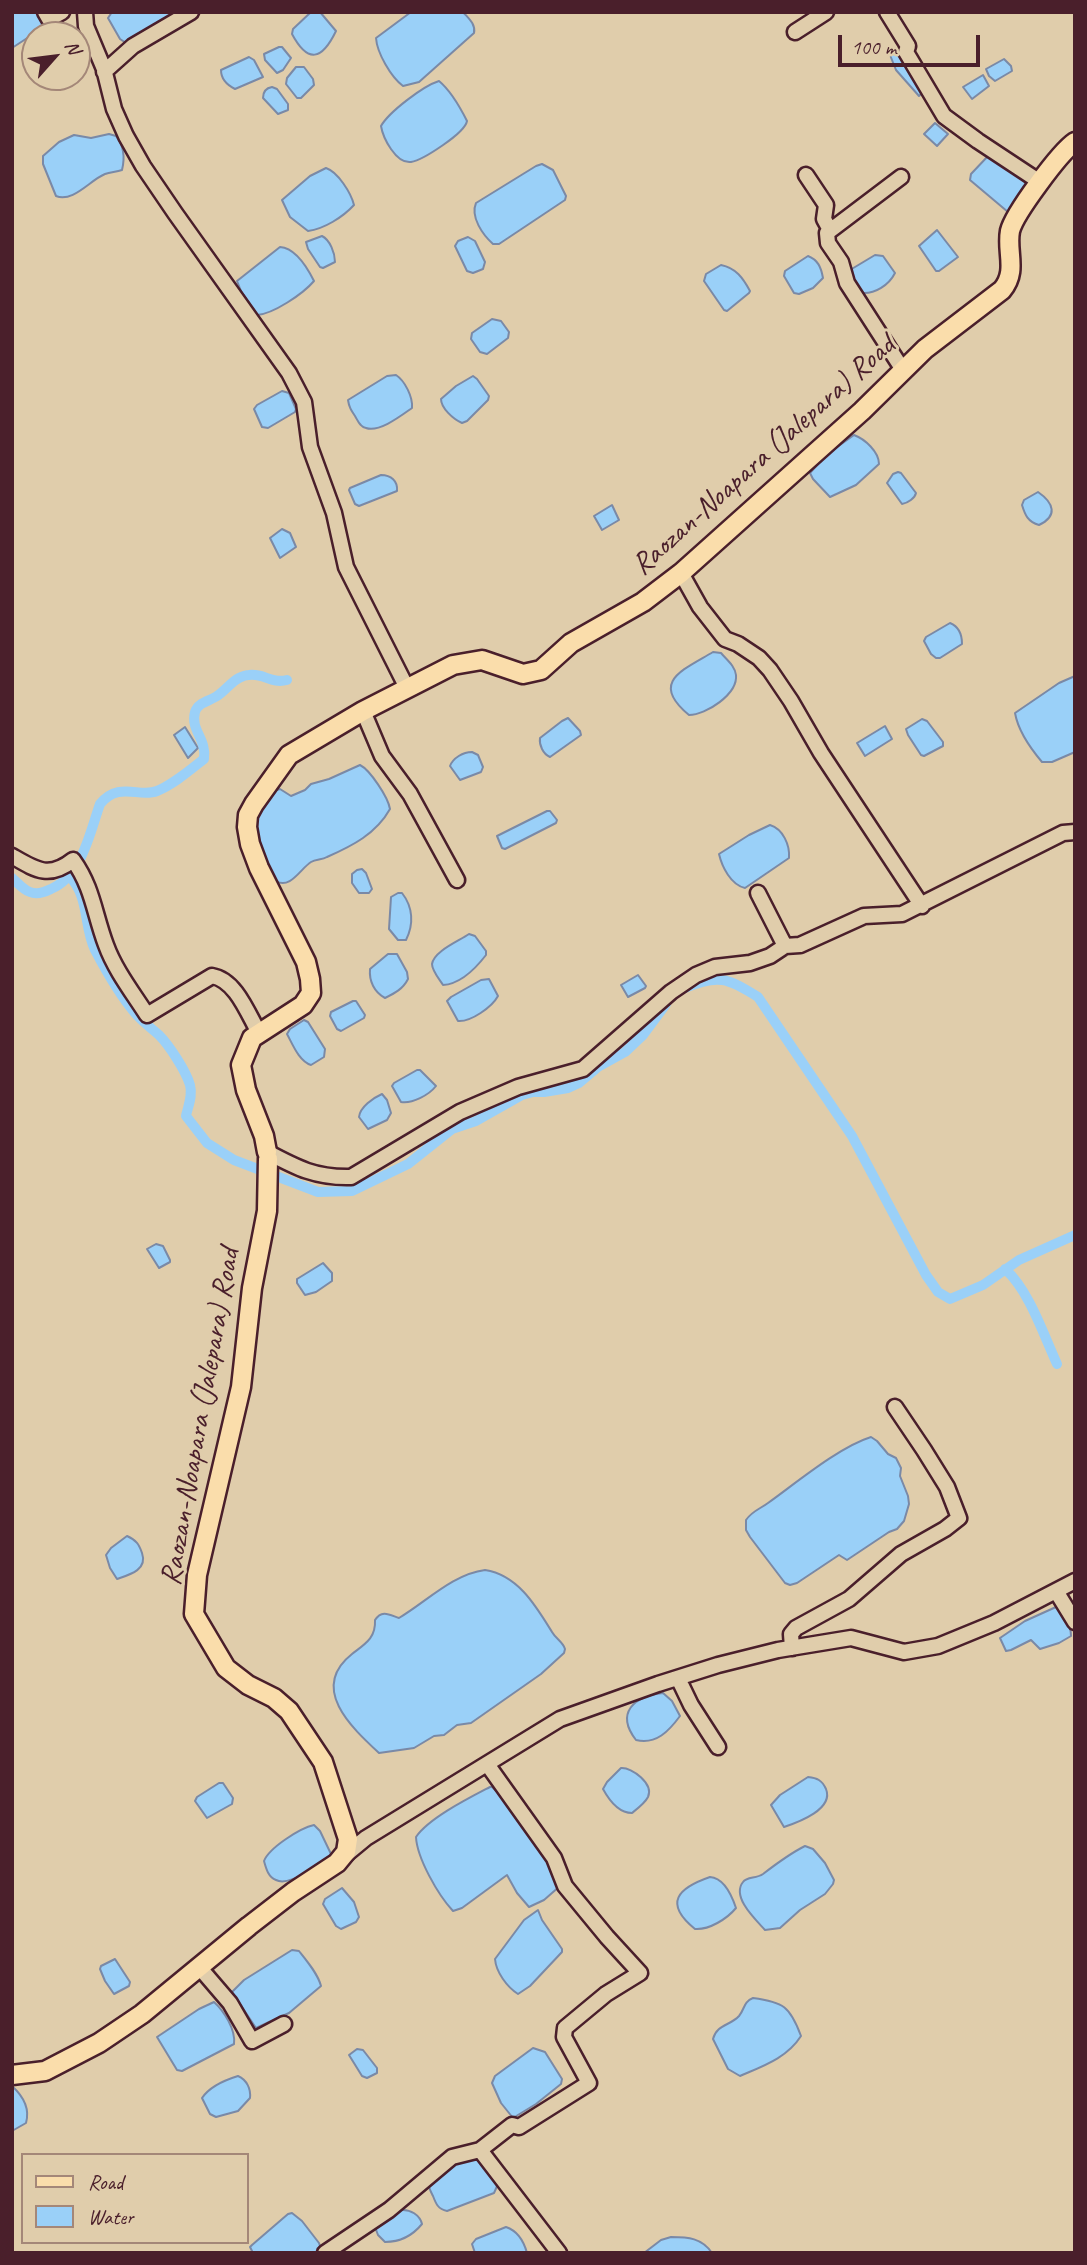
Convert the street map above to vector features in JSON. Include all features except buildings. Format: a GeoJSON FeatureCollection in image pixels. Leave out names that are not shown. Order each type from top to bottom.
{"type":"FeatureCollection","features":[{"type":"Feature","properties":{"kind":"main road","name":"Raozan-Noapara (Jalepara) Road"},"geometry":{"type":"LineString","coordinates":[[342,1858],[348,1846],[346,1831],[323,1762],[289,1711],[274,1698],[248,1685],[226,1668],[194,1614],[197,1575],[241,1387],[253,1288],[264,1230],[267,1156],[264,1136],[246,1090],[241,1065],[252,1038],[303,1005],[311,993],[306,961],[259,868],[250,844],[248,815],[289,755],[363,711],[453,665],[482,660],[523,674],[541,670],[571,643],[643,602],[681,573],[774,491],[925,349],[1006,285],[1012,270],[1009,242],[1012,226],[1057,158],[1075,142]]}},
{"type":"Feature","properties":{"kind":"main road"},"geometry":{"type":"LineString","coordinates":[[12,2075],[45,2070],[99,2043],[142,2014],[282,1900],[342,1858]]}},
{"type":"Feature","properties":{"kind":"street"},"geometry":{"type":"LineString","coordinates":[[45,12],[49,19],[62,12]]}},
{"type":"Feature","properties":{"kind":"street"},"geometry":{"type":"LineString","coordinates":[[85,12],[86,26],[104,72],[114,109],[142,166],[264,335],[304,402],[310,447],[334,513],[346,567],[407,688]]}},
{"type":"Feature","properties":{"kind":"street"},"geometry":{"type":"LineString","coordinates":[[104,72],[134,46],[191,12]]}},
{"type":"Feature","properties":{"kind":"street"},"geometry":{"type":"LineString","coordinates":[[795,32],[826,12]]}},
{"type":"Feature","properties":{"kind":"street"},"geometry":{"type":"LineString","coordinates":[[887,12],[908,46],[906,52],[944,116],[1041,182]]}},
{"type":"Feature","properties":{"kind":"street"},"geometry":{"type":"LineString","coordinates":[[806,175],[826,205],[824,219],[830,230]]}},
{"type":"Feature","properties":{"kind":"street"},"geometry":{"type":"LineString","coordinates":[[901,177],[827,233],[828,243],[841,262],[846,283],[904,370]]}},
{"type":"Feature","properties":{"kind":"street"},"geometry":{"type":"LineString","coordinates":[[681,573],[700,607],[725,639],[759,658],[770,670],[821,754],[922,906]]}},
{"type":"Feature","properties":{"kind":"street"},"geometry":{"type":"LineString","coordinates":[[363,711],[382,755],[410,794],[457,880]]}},
{"type":"Feature","properties":{"kind":"street"},"geometry":{"type":"LineString","coordinates":[[267,1156],[304,1171],[331,1178],[351,1177],[460,1112],[518,1087],[583,1069],[671,992],[696,975],[715,967],[750,963],[770,956],[785,946],[800,945],[864,916],[902,914],[1063,833],[1075,832]]}},
{"type":"Feature","properties":{"kind":"street"},"geometry":{"type":"LineString","coordinates":[[12,856],[38,871],[62,869],[73,860],[85,876],[106,947],[130,990],[148,1015],[212,976],[220,977],[228,982],[235,992],[259,1033]]}},
{"type":"Feature","properties":{"kind":"street"},"geometry":{"type":"LineString","coordinates":[[758,893],[785,946]]}},
{"type":"Feature","properties":{"kind":"street"},"geometry":{"type":"LineString","coordinates":[[792,1648],[791,1634],[796,1628],[849,1599],[901,1554],[959,1518],[947,1487],[895,1407]]}},
{"type":"Feature","properties":{"kind":"street"},"geometry":{"type":"LineString","coordinates":[[342,1858],[366,1838],[560,1719],[718,1665],[792,1648],[851,1637],[897,1651],[923,1650],[985,1628],[1075,1581]]}},
{"type":"Feature","properties":{"kind":"street"},"geometry":{"type":"LineString","coordinates":[[1056,1591],[1075,1622]]}},
{"type":"Feature","properties":{"kind":"street"},"geometry":{"type":"LineString","coordinates":[[678,1678],[691,1705],[718,1747]]}},
{"type":"Feature","properties":{"kind":"street"},"geometry":{"type":"LineString","coordinates":[[325,2253],[390,2210],[452,2157],[480,2150],[512,2125],[519,2127],[589,2083],[564,2037],[565,2028],[606,1994],[640,1973],[565,1886],[554,1858],[487,1764]]}},
{"type":"Feature","properties":{"kind":"street"},"geometry":{"type":"LineString","coordinates":[[200,1968],[230,2003],[252,2041],[284,2024]]}},
{"type":"Feature","properties":{"kind":"street"},"geometry":{"type":"LineString","coordinates":[[480,2150],[559,2253]]}},
{"type":"Feature","properties":{"kind":"water"},"geometry":{"type":"Polygon","coordinates":[[[12,12],[40,12],[44,21],[21,21],[21,42],[12,48],[12,12]]]}},
{"type":"Feature","properties":{"kind":"water"},"geometry":{"type":"Polygon","coordinates":[[[112,12],[185,12],[126,43],[120,39],[108,18],[112,12]]]}},
{"type":"Feature","properties":{"kind":"water"},"geometry":{"type":"Polygon","coordinates":[[[311,12],[320,12],[336,31],[325,48],[315,55],[304,50],[292,34],[293,29],[311,12]]]}},
{"type":"Feature","properties":{"kind":"water"},"geometry":{"type":"Polygon","coordinates":[[[411,12],[463,12],[473,24],[474,33],[419,82],[403,86],[385,64],[376,38],[411,12]]]}},
{"type":"Feature","properties":{"kind":"water"},"geometry":{"type":"Polygon","coordinates":[[[279,47],[291,58],[283,70],[277,73],[265,60],[264,54],[279,47]]]}},
{"type":"Feature","properties":{"kind":"water"},"geometry":{"type":"Polygon","coordinates":[[[888,50],[900,50],[909,73],[923,92],[919,96],[896,70],[888,50]]]}},
{"type":"Feature","properties":{"kind":"water"},"geometry":{"type":"Polygon","coordinates":[[[249,57],[254,60],[263,77],[235,89],[229,86],[221,70],[249,57]]]}},
{"type":"Feature","properties":{"kind":"water"},"geometry":{"type":"Polygon","coordinates":[[[1004,59],[1012,71],[995,81],[986,69],[1004,59]]]}},
{"type":"Feature","properties":{"kind":"water"},"geometry":{"type":"Polygon","coordinates":[[[296,67],[304,67],[314,85],[301,98],[297,98],[286,84],[287,78],[296,67]]]}},
{"type":"Feature","properties":{"kind":"water"},"geometry":{"type":"Polygon","coordinates":[[[983,75],[989,86],[972,99],[963,87],[983,75]]]}},
{"type":"Feature","properties":{"kind":"water"},"geometry":{"type":"Polygon","coordinates":[[[439,81],[458,105],[467,121],[465,126],[433,151],[417,160],[405,162],[391,149],[381,126],[407,100],[439,81]]]}},
{"type":"Feature","properties":{"kind":"water"},"geometry":{"type":"Polygon","coordinates":[[[272,87],[277,89],[288,104],[288,110],[278,114],[263,98],[265,90],[272,87]]]}},
{"type":"Feature","properties":{"kind":"water"},"geometry":{"type":"Polygon","coordinates":[[[935,123],[948,134],[937,146],[924,134],[935,123]]]}},
{"type":"Feature","properties":{"kind":"water"},"geometry":{"type":"Polygon","coordinates":[[[109,134],[116,136],[121,144],[124,157],[122,170],[99,177],[75,194],[56,196],[43,164],[43,156],[59,142],[74,135],[91,138],[109,134]]]}},
{"type":"Feature","properties":{"kind":"water"},"geometry":{"type":"Polygon","coordinates":[[[988,156],[1028,185],[1012,211],[1008,212],[970,180],[971,174],[988,156]]]}},
{"type":"Feature","properties":{"kind":"water"},"geometry":{"type":"Polygon","coordinates":[[[542,164],[553,170],[566,196],[565,200],[499,244],[493,244],[476,220],[476,203],[542,164]]]}},
{"type":"Feature","properties":{"kind":"water"},"geometry":{"type":"Polygon","coordinates":[[[326,168],[343,184],[354,205],[333,222],[308,231],[290,217],[282,200],[310,176],[326,168]]]}},
{"type":"Feature","properties":{"kind":"water"},"geometry":{"type":"Polygon","coordinates":[[[937,230],[958,257],[939,271],[936,271],[919,246],[937,230]]]}},
{"type":"Feature","properties":{"kind":"water"},"geometry":{"type":"Polygon","coordinates":[[[322,236],[332,247],[335,262],[323,268],[308,249],[306,242],[322,236]]]}},
{"type":"Feature","properties":{"kind":"water"},"geometry":{"type":"Polygon","coordinates":[[[468,237],[475,241],[485,262],[483,269],[473,273],[467,271],[455,246],[458,241],[468,237]]]}},
{"type":"Feature","properties":{"kind":"water"},"geometry":{"type":"Polygon","coordinates":[[[280,247],[296,255],[314,281],[287,302],[257,315],[237,281],[280,247]]]}},
{"type":"Feature","properties":{"kind":"water"},"geometry":{"type":"Polygon","coordinates":[[[875,255],[883,256],[895,273],[881,288],[862,293],[852,283],[850,270],[875,255]]]}},
{"type":"Feature","properties":{"kind":"water"},"geometry":{"type":"Polygon","coordinates":[[[808,256],[818,264],[823,278],[813,288],[799,294],[794,293],[784,276],[785,271],[808,256]]]}},
{"type":"Feature","properties":{"kind":"water"},"geometry":{"type":"Polygon","coordinates":[[[721,265],[738,274],[750,291],[727,311],[704,281],[706,274],[721,265]]]}},
{"type":"Feature","properties":{"kind":"water"},"geometry":{"type":"Polygon","coordinates":[[[492,319],[501,321],[509,332],[508,338],[487,354],[480,352],[471,339],[472,333],[492,319]]]}},
{"type":"Feature","properties":{"kind":"water"},"geometry":{"type":"Polygon","coordinates":[[[396,375],[408,390],[412,408],[384,426],[371,429],[359,424],[348,400],[387,376],[396,375]]]}},
{"type":"Feature","properties":{"kind":"water"},"geometry":{"type":"Polygon","coordinates":[[[473,376],[489,396],[467,421],[462,423],[448,413],[441,399],[473,376]]]}},
{"type":"Feature","properties":{"kind":"water"},"geometry":{"type":"Polygon","coordinates":[[[282,391],[289,393],[295,412],[268,428],[262,427],[254,409],[282,391]]]}},
{"type":"Feature","properties":{"kind":"water"},"geometry":{"type":"Polygon","coordinates":[[[854,435],[871,446],[879,464],[856,485],[830,497],[810,473],[826,455],[854,435]]]}},
{"type":"Feature","properties":{"kind":"water"},"geometry":{"type":"Polygon","coordinates":[[[898,472],[916,493],[907,503],[902,504],[887,483],[893,474],[898,472]]]}},
{"type":"Feature","properties":{"kind":"water"},"geometry":{"type":"Polygon","coordinates":[[[381,475],[393,479],[397,491],[359,506],[355,504],[350,488],[381,475]]]}},
{"type":"Feature","properties":{"kind":"water"},"geometry":{"type":"Polygon","coordinates":[[[1038,492],[1052,509],[1049,518],[1039,525],[1028,518],[1022,505],[1024,500],[1038,492]]]}},
{"type":"Feature","properties":{"kind":"water"},"geometry":{"type":"Polygon","coordinates":[[[612,505],[619,520],[602,530],[594,516],[612,505]]]}},
{"type":"Feature","properties":{"kind":"water"},"geometry":{"type":"Polygon","coordinates":[[[282,529],[290,533],[296,547],[280,558],[270,538],[282,529]]]}},
{"type":"Feature","properties":{"kind":"water"},"geometry":{"type":"Polygon","coordinates":[[[950,623],[960,632],[962,644],[936,658],[924,641],[926,637],[950,623]]]}},
{"type":"Feature","properties":{"kind":"water"},"geometry":{"type":"Polygon","coordinates":[[[713,652],[721,653],[732,666],[736,675],[735,682],[720,702],[704,711],[689,715],[677,704],[671,685],[682,671],[713,652]]]}},
{"type":"Feature","properties":{"kind":"water"},"geometry":{"type":"Polygon","coordinates":[[[1075,676],[1075,752],[1052,762],[1042,762],[1026,739],[1015,713],[1059,683],[1075,676]]]}},
{"type":"Feature","properties":{"kind":"water"},"geometry":{"type":"Polygon","coordinates":[[[568,718],[581,735],[550,757],[542,749],[540,738],[568,718]]]}},
{"type":"Feature","properties":{"kind":"water"},"geometry":{"type":"Polygon","coordinates":[[[922,719],[927,721],[943,742],[943,746],[924,756],[906,729],[922,719]]]}},
{"type":"Feature","properties":{"kind":"water"},"geometry":{"type":"Polygon","coordinates":[[[885,726],[892,739],[865,756],[857,743],[885,726]]]}},
{"type":"Feature","properties":{"kind":"water"},"geometry":{"type":"Polygon","coordinates":[[[185,727],[198,748],[188,758],[174,735],[185,727]]]}},
{"type":"Feature","properties":{"kind":"water"},"geometry":{"type":"Polygon","coordinates":[[[472,752],[478,755],[483,767],[481,772],[460,780],[450,766],[459,756],[472,752]]]}},
{"type":"Feature","properties":{"kind":"water"},"geometry":{"type":"Polygon","coordinates":[[[360,765],[373,778],[386,798],[390,809],[384,818],[363,838],[336,853],[311,862],[291,881],[281,883],[274,880],[258,851],[254,835],[259,812],[269,796],[280,789],[291,796],[311,784],[360,765]]]}},
{"type":"Feature","properties":{"kind":"water"},"geometry":{"type":"Polygon","coordinates":[[[547,811],[557,820],[556,823],[505,849],[502,848],[497,836],[547,811]]]}},
{"type":"Feature","properties":{"kind":"water"},"geometry":{"type":"Polygon","coordinates":[[[770,825],[779,830],[785,838],[789,858],[745,888],[740,886],[728,875],[719,854],[770,825]]]}},
{"type":"Feature","properties":{"kind":"water"},"geometry":{"type":"Polygon","coordinates":[[[362,869],[372,889],[369,893],[359,893],[352,883],[352,874],[362,869]]]}},
{"type":"Feature","properties":{"kind":"water"},"geometry":{"type":"Polygon","coordinates":[[[402,893],[406,898],[410,910],[411,922],[406,940],[398,940],[389,929],[391,897],[402,893]]]}},
{"type":"Feature","properties":{"kind":"water"},"geometry":{"type":"Polygon","coordinates":[[[469,934],[475,936],[486,955],[461,978],[443,985],[433,970],[434,959],[469,934]]]}},
{"type":"Feature","properties":{"kind":"water"},"geometry":{"type":"Polygon","coordinates":[[[388,954],[397,954],[408,979],[401,988],[385,998],[373,986],[370,969],[388,954]]]}},
{"type":"Feature","properties":{"kind":"water"},"geometry":{"type":"Polygon","coordinates":[[[638,975],[646,986],[628,997],[621,985],[638,975]]]}},
{"type":"Feature","properties":{"kind":"water"},"geometry":{"type":"Polygon","coordinates":[[[489,979],[498,996],[475,1016],[458,1021],[447,1001],[481,980],[489,979]]]}},
{"type":"Feature","properties":{"kind":"water"},"geometry":{"type":"Polygon","coordinates":[[[356,1001],[365,1015],[364,1018],[341,1031],[330,1016],[331,1012],[356,1001]]]}},
{"type":"Feature","properties":{"kind":"water"},"geometry":{"type":"Polygon","coordinates":[[[304,1020],[325,1049],[324,1057],[311,1065],[300,1056],[287,1034],[304,1020]]]}},
{"type":"Feature","properties":{"kind":"water"},"geometry":{"type":"Polygon","coordinates":[[[417,1070],[436,1086],[420,1098],[401,1102],[392,1086],[417,1070]]]}},
{"type":"Feature","properties":{"kind":"water"},"geometry":{"type":"Polygon","coordinates":[[[382,1094],[391,1113],[387,1120],[368,1129],[359,1117],[360,1113],[368,1103],[382,1094]]]}},
{"type":"Feature","properties":{"kind":"water"},"geometry":{"type":"Polygon","coordinates":[[[156,1244],[163,1246],[170,1260],[159,1268],[147,1249],[156,1244]]]}},
{"type":"Feature","properties":{"kind":"water"},"geometry":{"type":"Polygon","coordinates":[[[323,1263],[332,1273],[332,1281],[316,1292],[305,1295],[297,1279],[323,1263]]]}},
{"type":"Feature","properties":{"kind":"water"},"geometry":{"type":"Polygon","coordinates":[[[871,1437],[896,1458],[901,1468],[900,1476],[909,1504],[904,1521],[897,1529],[847,1560],[839,1555],[797,1583],[785,1583],[750,1537],[746,1530],[746,1520],[753,1512],[832,1457],[871,1437]]]}},
{"type":"Feature","properties":{"kind":"water"},"geometry":{"type":"Polygon","coordinates":[[[127,1536],[140,1547],[142,1564],[136,1571],[117,1579],[106,1555],[127,1536]]]}},
{"type":"Feature","properties":{"kind":"water"},"geometry":{"type":"Polygon","coordinates":[[[485,1570],[507,1578],[525,1593],[563,1644],[564,1653],[541,1674],[471,1723],[457,1725],[444,1735],[434,1736],[414,1748],[379,1753],[357,1731],[339,1706],[334,1693],[334,1680],[340,1667],[369,1640],[374,1632],[375,1620],[380,1615],[399,1618],[451,1583],[485,1570]]]}},
{"type":"Feature","properties":{"kind":"water"},"geometry":{"type":"Polygon","coordinates":[[[1056,1607],[1067,1620],[1071,1636],[1040,1649],[1031,1640],[1006,1651],[1000,1638],[1025,1621],[1056,1607]]]}},
{"type":"Feature","properties":{"kind":"water"},"geometry":{"type":"Polygon","coordinates":[[[663,1693],[672,1701],[680,1716],[667,1732],[656,1739],[636,1740],[627,1722],[631,1708],[644,1698],[663,1693]]]}},
{"type":"Feature","properties":{"kind":"water"},"geometry":{"type":"Polygon","coordinates":[[[621,1768],[636,1773],[648,1787],[647,1799],[632,1813],[618,1808],[603,1789],[621,1768]]]}},
{"type":"Feature","properties":{"kind":"water"},"geometry":{"type":"Polygon","coordinates":[[[808,1777],[819,1780],[826,1789],[825,1803],[814,1814],[784,1827],[771,1805],[780,1795],[808,1777]]]}},
{"type":"Feature","properties":{"kind":"water"},"geometry":{"type":"Polygon","coordinates":[[[219,1783],[223,1783],[233,1798],[232,1804],[207,1818],[195,1801],[219,1783]]]}},
{"type":"Feature","properties":{"kind":"water"},"geometry":{"type":"Polygon","coordinates":[[[490,1787],[503,1797],[560,1886],[544,1900],[529,1907],[507,1875],[462,1908],[453,1911],[429,1876],[416,1837],[440,1816],[490,1787]]]}},
{"type":"Feature","properties":{"kind":"water"},"geometry":{"type":"Polygon","coordinates":[[[314,1825],[320,1831],[331,1854],[297,1877],[282,1881],[273,1879],[264,1861],[267,1856],[286,1839],[314,1825]]]}},
{"type":"Feature","properties":{"kind":"water"},"geometry":{"type":"Polygon","coordinates":[[[805,1846],[813,1849],[825,1863],[834,1880],[833,1884],[825,1894],[800,1910],[780,1928],[765,1930],[746,1908],[740,1888],[745,1880],[760,1876],[805,1846]]]}},
{"type":"Feature","properties":{"kind":"water"},"geometry":{"type":"Polygon","coordinates":[[[710,1877],[723,1884],[736,1908],[717,1923],[695,1929],[679,1911],[678,1897],[690,1886],[710,1877]]]}},
{"type":"Feature","properties":{"kind":"water"},"geometry":{"type":"Polygon","coordinates":[[[342,1888],[354,1902],[359,1917],[356,1922],[341,1929],[336,1926],[323,1904],[325,1899],[342,1888]]]}},
{"type":"Feature","properties":{"kind":"water"},"geometry":{"type":"Polygon","coordinates":[[[538,1910],[562,1952],[530,1986],[518,1994],[503,1979],[495,1959],[524,1920],[538,1910]]]}},
{"type":"Feature","properties":{"kind":"water"},"geometry":{"type":"Polygon","coordinates":[[[292,1950],[299,1951],[315,1972],[321,1986],[289,2013],[256,2028],[232,1992],[244,1980],[292,1950]]]}},
{"type":"Feature","properties":{"kind":"water"},"geometry":{"type":"Polygon","coordinates":[[[115,1959],[130,1982],[129,1986],[114,1994],[100,1969],[115,1959]]]}},
{"type":"Feature","properties":{"kind":"water"},"geometry":{"type":"Polygon","coordinates":[[[753,1998],[772,2001],[784,2007],[793,2018],[801,2036],[782,2056],[740,2076],[728,2069],[713,2039],[717,2030],[735,2019],[753,1998]]]}},
{"type":"Feature","properties":{"kind":"water"},"geometry":{"type":"Polygon","coordinates":[[[214,2002],[229,2021],[234,2044],[182,2071],[177,2070],[157,2037],[214,2002]]]}},
{"type":"Feature","properties":{"kind":"water"},"geometry":{"type":"Polygon","coordinates":[[[533,2048],[545,2052],[562,2079],[561,2084],[513,2118],[501,2103],[492,2083],[495,2076],[533,2048]]]}},
{"type":"Feature","properties":{"kind":"water"},"geometry":{"type":"Polygon","coordinates":[[[357,2049],[363,2050],[377,2068],[377,2073],[367,2078],[362,2076],[349,2055],[357,2049]]]}},
{"type":"Feature","properties":{"kind":"water"},"geometry":{"type":"Polygon","coordinates":[[[238,2076],[248,2085],[250,2098],[238,2111],[216,2117],[210,2114],[202,2098],[213,2087],[238,2076]]]}},
{"type":"Feature","properties":{"kind":"water"},"geometry":{"type":"Polygon","coordinates":[[[12,2086],[22,2098],[27,2113],[26,2123],[12,2131],[12,2086]]]}},
{"type":"Feature","properties":{"kind":"water"},"geometry":{"type":"Polygon","coordinates":[[[477,2156],[498,2184],[494,2193],[447,2211],[441,2209],[430,2189],[431,2180],[450,2167],[477,2156]]]}},
{"type":"Feature","properties":{"kind":"water"},"geometry":{"type":"Polygon","coordinates":[[[401,2210],[414,2213],[422,2224],[406,2237],[385,2242],[375,2227],[401,2210]]]}},
{"type":"Feature","properties":{"kind":"water"},"geometry":{"type":"Polygon","coordinates":[[[292,2213],[319,2243],[317,2253],[253,2253],[250,2247],[292,2213]]]}},
{"type":"Feature","properties":{"kind":"water"},"geometry":{"type":"Polygon","coordinates":[[[506,2227],[520,2237],[527,2253],[475,2253],[472,2244],[476,2239],[506,2227]]]}},
{"type":"Feature","properties":{"kind":"water"},"geometry":{"type":"Polygon","coordinates":[[[671,2237],[694,2239],[704,2244],[712,2253],[644,2253],[661,2240],[671,2237]]]}},
{"type":"Feature","properties":{"kind":"waterway"},"geometry":{"type":"LineString","coordinates":[[12,878],[25,890],[35,893],[62,883],[77,864],[100,804],[107,797],[122,792],[157,791],[176,781],[204,759],[203,746],[194,718],[199,706],[245,676],[259,675],[276,681],[287,680]]}},
{"type":"Feature","properties":{"kind":"waterway"},"geometry":{"type":"LineString","coordinates":[[69,876],[80,893],[91,941],[109,975],[135,1013],[168,1045],[185,1073],[191,1093],[186,1116],[207,1143],[234,1160],[318,1192],[352,1191],[408,1164],[452,1129],[476,1121],[522,1095],[568,1088],[579,1083],[598,1067],[625,1052],[643,1035],[666,1004]]}},
{"type":"Feature","properties":{"kind":"waterway"},"geometry":{"type":"LineString","coordinates":[[685,988],[706,981],[723,980],[758,997],[852,1136],[926,1275],[938,1292],[950,1299],[983,1285],[1019,1260],[1075,1235]]}},
{"type":"Feature","properties":{"kind":"waterway"},"geometry":{"type":"LineString","coordinates":[[1005,1269],[1029,1301],[1057,1364]]}}]}
